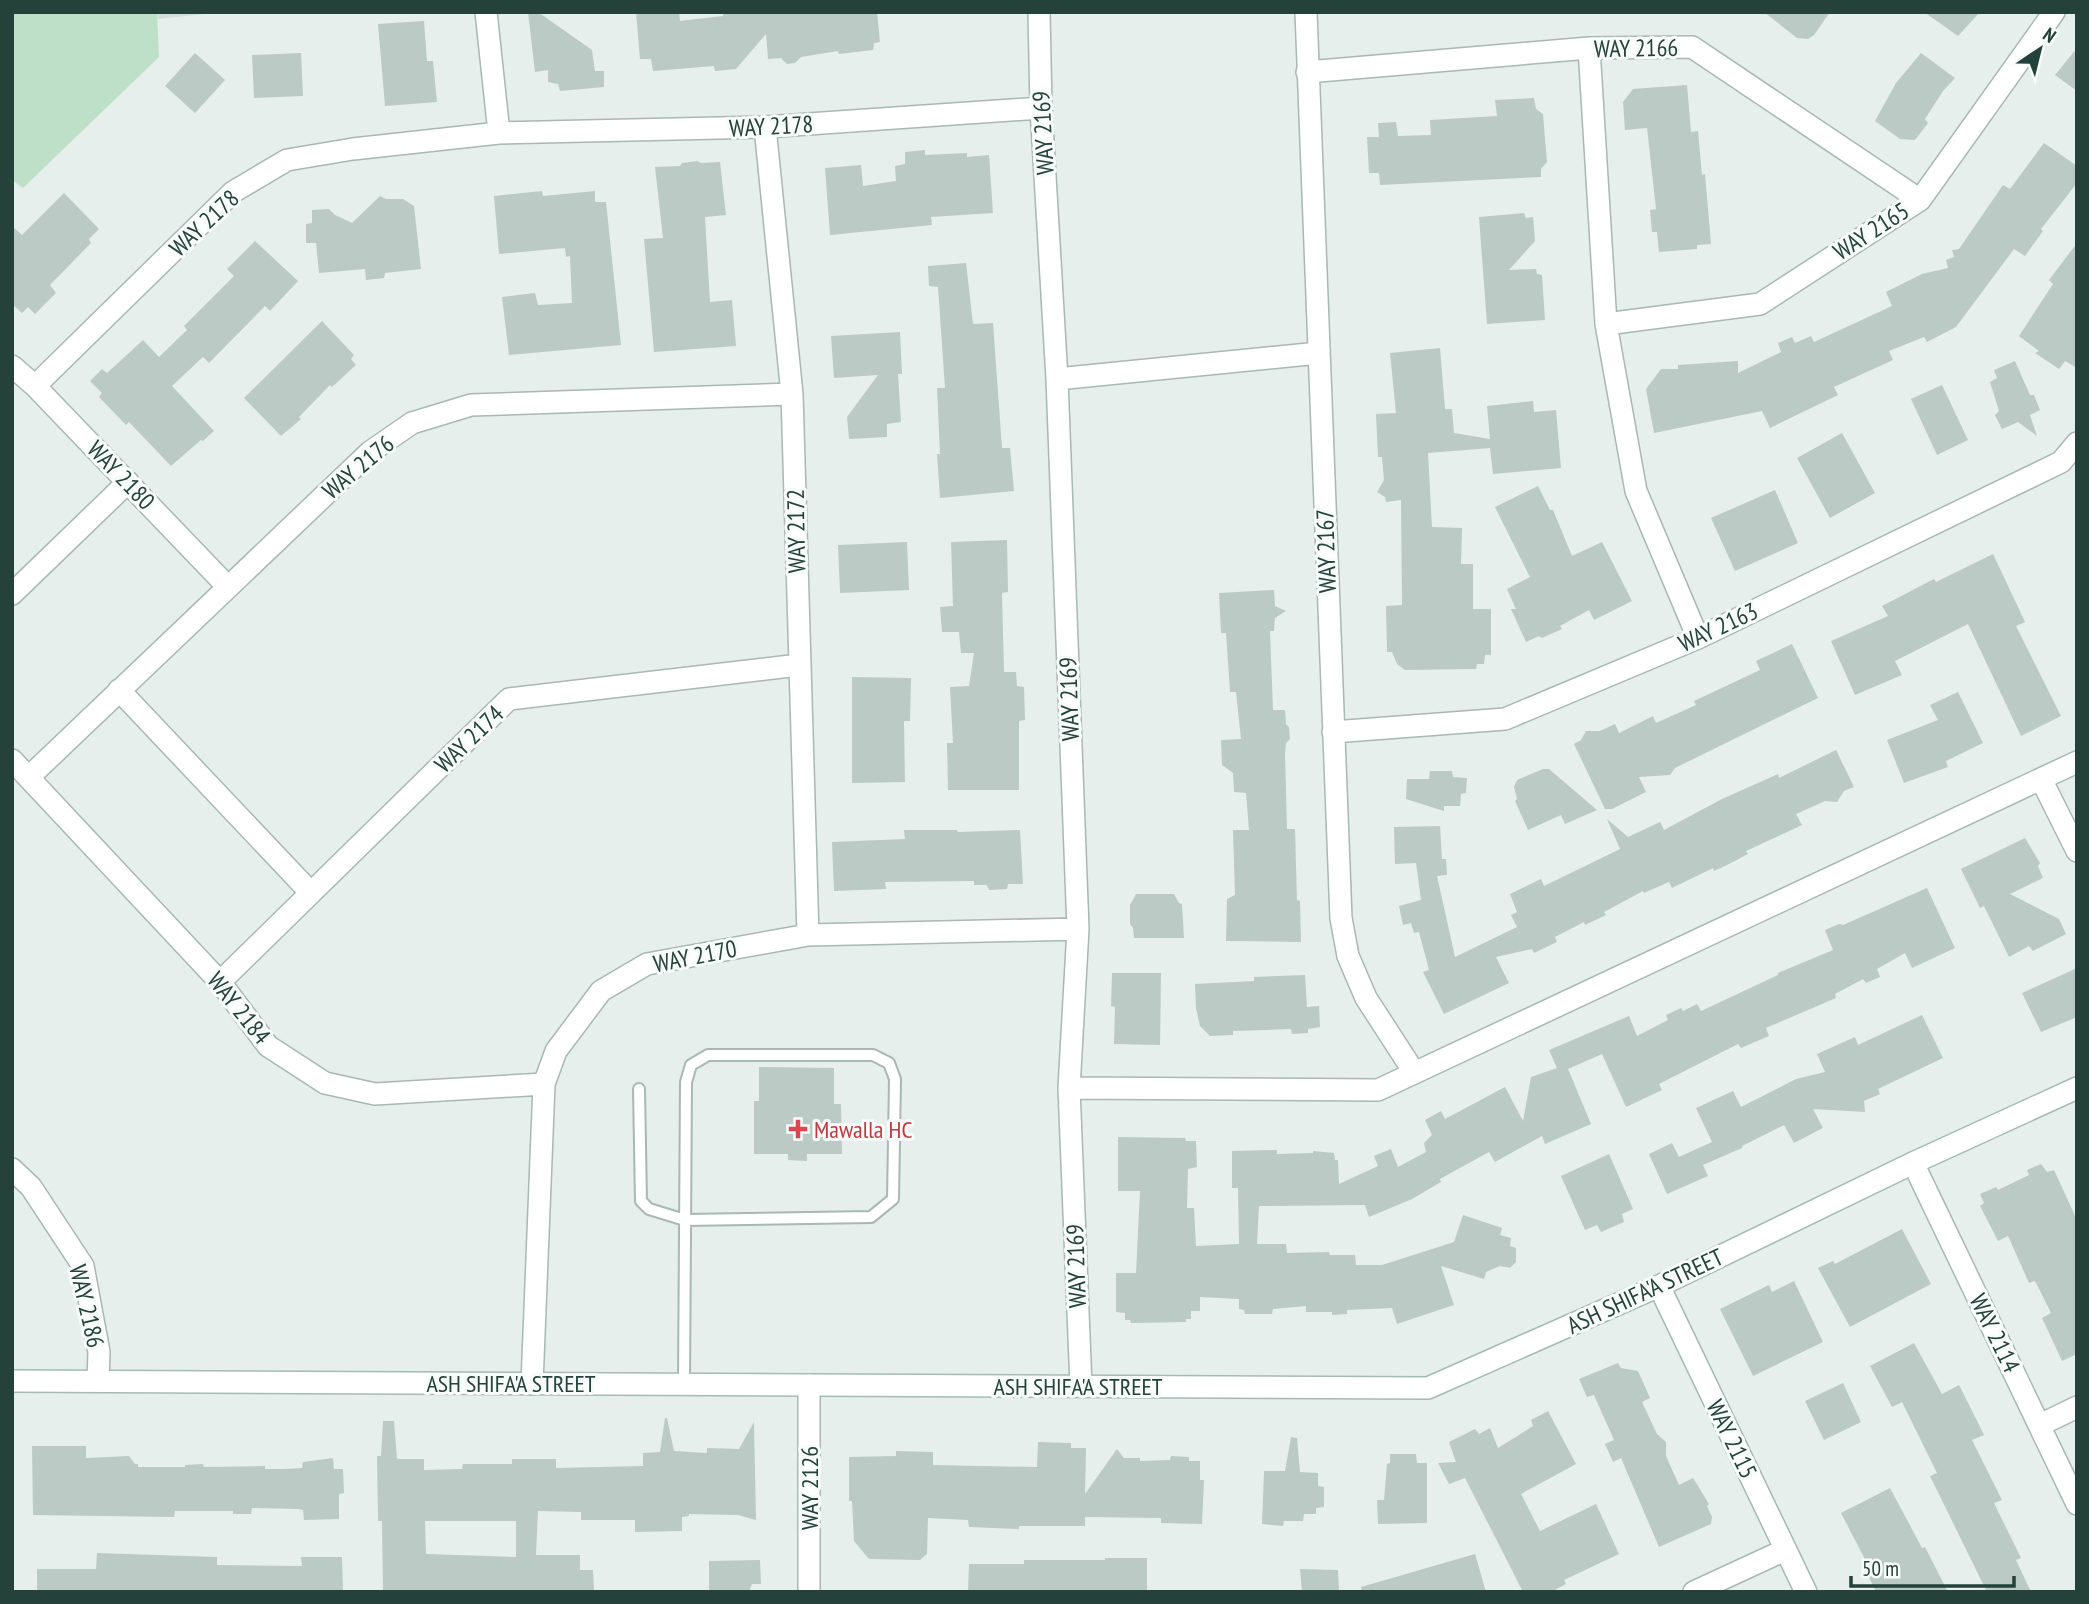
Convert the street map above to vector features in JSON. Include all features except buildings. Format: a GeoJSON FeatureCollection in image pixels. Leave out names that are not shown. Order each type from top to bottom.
{"type":"FeatureCollection","features":[{"type":"Feature","properties":{"kind":"street"},"geometry":{"type":"LineString","coordinates":[[486,12],[499,133]]}},
{"type":"Feature","properties":{"kind":"street","name":"WAY 2169"},"geometry":{"type":"LineString","coordinates":[[1039,12],[1041,108],[1057,379],[1078,929],[1069,1088],[1081,1386]]}},
{"type":"Feature","properties":{"kind":"street","name":"WAY 2167"},"geometry":{"type":"LineString","coordinates":[[1306,12],[1340,918],[1348,956],[1366,998],[1414,1072]]}},
{"type":"Feature","properties":{"kind":"street","name":"WAY 2165"},"geometry":{"type":"LineString","coordinates":[[1606,324],[1760,304],[1920,200],[2054,12]]}},
{"type":"Feature","properties":{"kind":"street","name":"WAY 2166"},"geometry":{"type":"LineString","coordinates":[[1307,72],[1589,48],[1692,47],[1920,200]]}},
{"type":"Feature","properties":{"kind":"street"},"geometry":{"type":"LineString","coordinates":[[1589,48],[1606,324],[1636,491],[1698,638]]}},
{"type":"Feature","properties":{"kind":"street","name":"WAY 2178"},"geometry":{"type":"LineString","coordinates":[[35,386],[233,192],[288,160],[353,149],[499,133],[765,127],[1041,108]]}},
{"type":"Feature","properties":{"kind":"street","name":"WAY 2172"},"geometry":{"type":"LineString","coordinates":[[765,127],[792,394],[808,935]]}},
{"type":"Feature","properties":{"kind":"street"},"geometry":{"type":"LineString","coordinates":[[1057,379],[1319,353]]}},
{"type":"Feature","properties":{"kind":"street","name":"WAY 2180"},"geometry":{"type":"LineString","coordinates":[[12,366],[35,386],[227,586]]}},
{"type":"Feature","properties":{"kind":"street","name":"WAY 2176"},"geometry":{"type":"LineString","coordinates":[[29,777],[370,452],[412,423],[471,405],[792,394]]}},
{"type":"Feature","properties":{"kind":"street","name":"WAY 2163"},"geometry":{"type":"LineString","coordinates":[[1333,732],[1505,719],[1698,638],[2061,462],[2077,443]]}},
{"type":"Feature","properties":{"kind":"street"},"geometry":{"type":"LineString","coordinates":[[12,594],[128,482]]}},
{"type":"Feature","properties":{"kind":"street","name":"WAY 2174"},"geometry":{"type":"LineString","coordinates":[[220,982],[509,699],[799,665]]}},
{"type":"Feature","properties":{"kind":"street"},"geometry":{"type":"LineString","coordinates":[[119,690],[311,893]]}},
{"type":"Feature","properties":{"kind":"street","name":"WAY 2184"},"geometry":{"type":"LineString","coordinates":[[12,760],[220,982],[268,1046],[325,1083],[375,1094],[544,1084]]}},
{"type":"Feature","properties":{"kind":"street"},"geometry":{"type":"LineString","coordinates":[[1069,1088],[1378,1090],[2077,762]]}},
{"type":"Feature","properties":{"kind":"street"},"geometry":{"type":"LineString","coordinates":[[2041,779],[2077,851]]}},
{"type":"Feature","properties":{"kind":"street","name":"WAY 2170"},"geometry":{"type":"LineString","coordinates":[[532,1384],[544,1084],[556,1051],[601,991],[647,964],[808,935],[1078,929]]}},
{"type":"Feature","properties":{"kind":"street","name":"ASH SHIFA'A STREET"},"geometry":{"type":"LineString","coordinates":[[12,1381],[1428,1388],[1659,1286],[1913,1163],[2077,1088]]}},
{"type":"Feature","properties":{"kind":"street","name":"WAY 2114"},"geometry":{"type":"LineString","coordinates":[[1913,1163],[2077,1504]]}},
{"type":"Feature","properties":{"kind":"street","name":"WAY 2186"},"geometry":{"type":"LineString","coordinates":[[12,1169],[31,1187],[83,1266],[99,1352],[98,1381]]}},
{"type":"Feature","properties":{"kind":"street","name":"WAY 2115"},"geometry":{"type":"LineString","coordinates":[[1659,1286],[1805,1592]]}},
{"type":"Feature","properties":{"kind":"street","name":"WAY 2126"},"geometry":{"type":"LineString","coordinates":[[809,1385],[809,1592]]}},
{"type":"Feature","properties":{"kind":"street"},"geometry":{"type":"LineString","coordinates":[[2040,1425],[2077,1407]]}},
{"type":"Feature","properties":{"kind":"street"},"geometry":{"type":"LineString","coordinates":[[1694,1592],[1786,1550]]}},
{"type":"Feature","properties":{"kind":"lane"},"geometry":{"type":"LineString","coordinates":[[639,1089],[641,1201],[649,1209],[685,1220],[871,1217],[893,1199],[895,1079],[889,1063],[873,1055],[708,1055],[691,1065],[685,1082],[685,1220],[684,1384]]}},
{"type":"Feature","properties":{"kind":"shaded area"},"geometry":{"type":"Polygon","coordinates":[[[157,12],[223,12],[158,19],[157,12]]]}},
{"type":"Feature","properties":{"kind":"green space"},"geometry":{"type":"Polygon","coordinates":[[[12,12],[157,12],[159,57],[23,188],[12,180],[12,12]]]}},
{"type":"Feature","properties":{"kind":"place","name":"Mawalla HC"},"geometry":{"type":"Point","coordinates":[798,1129]}}]}
